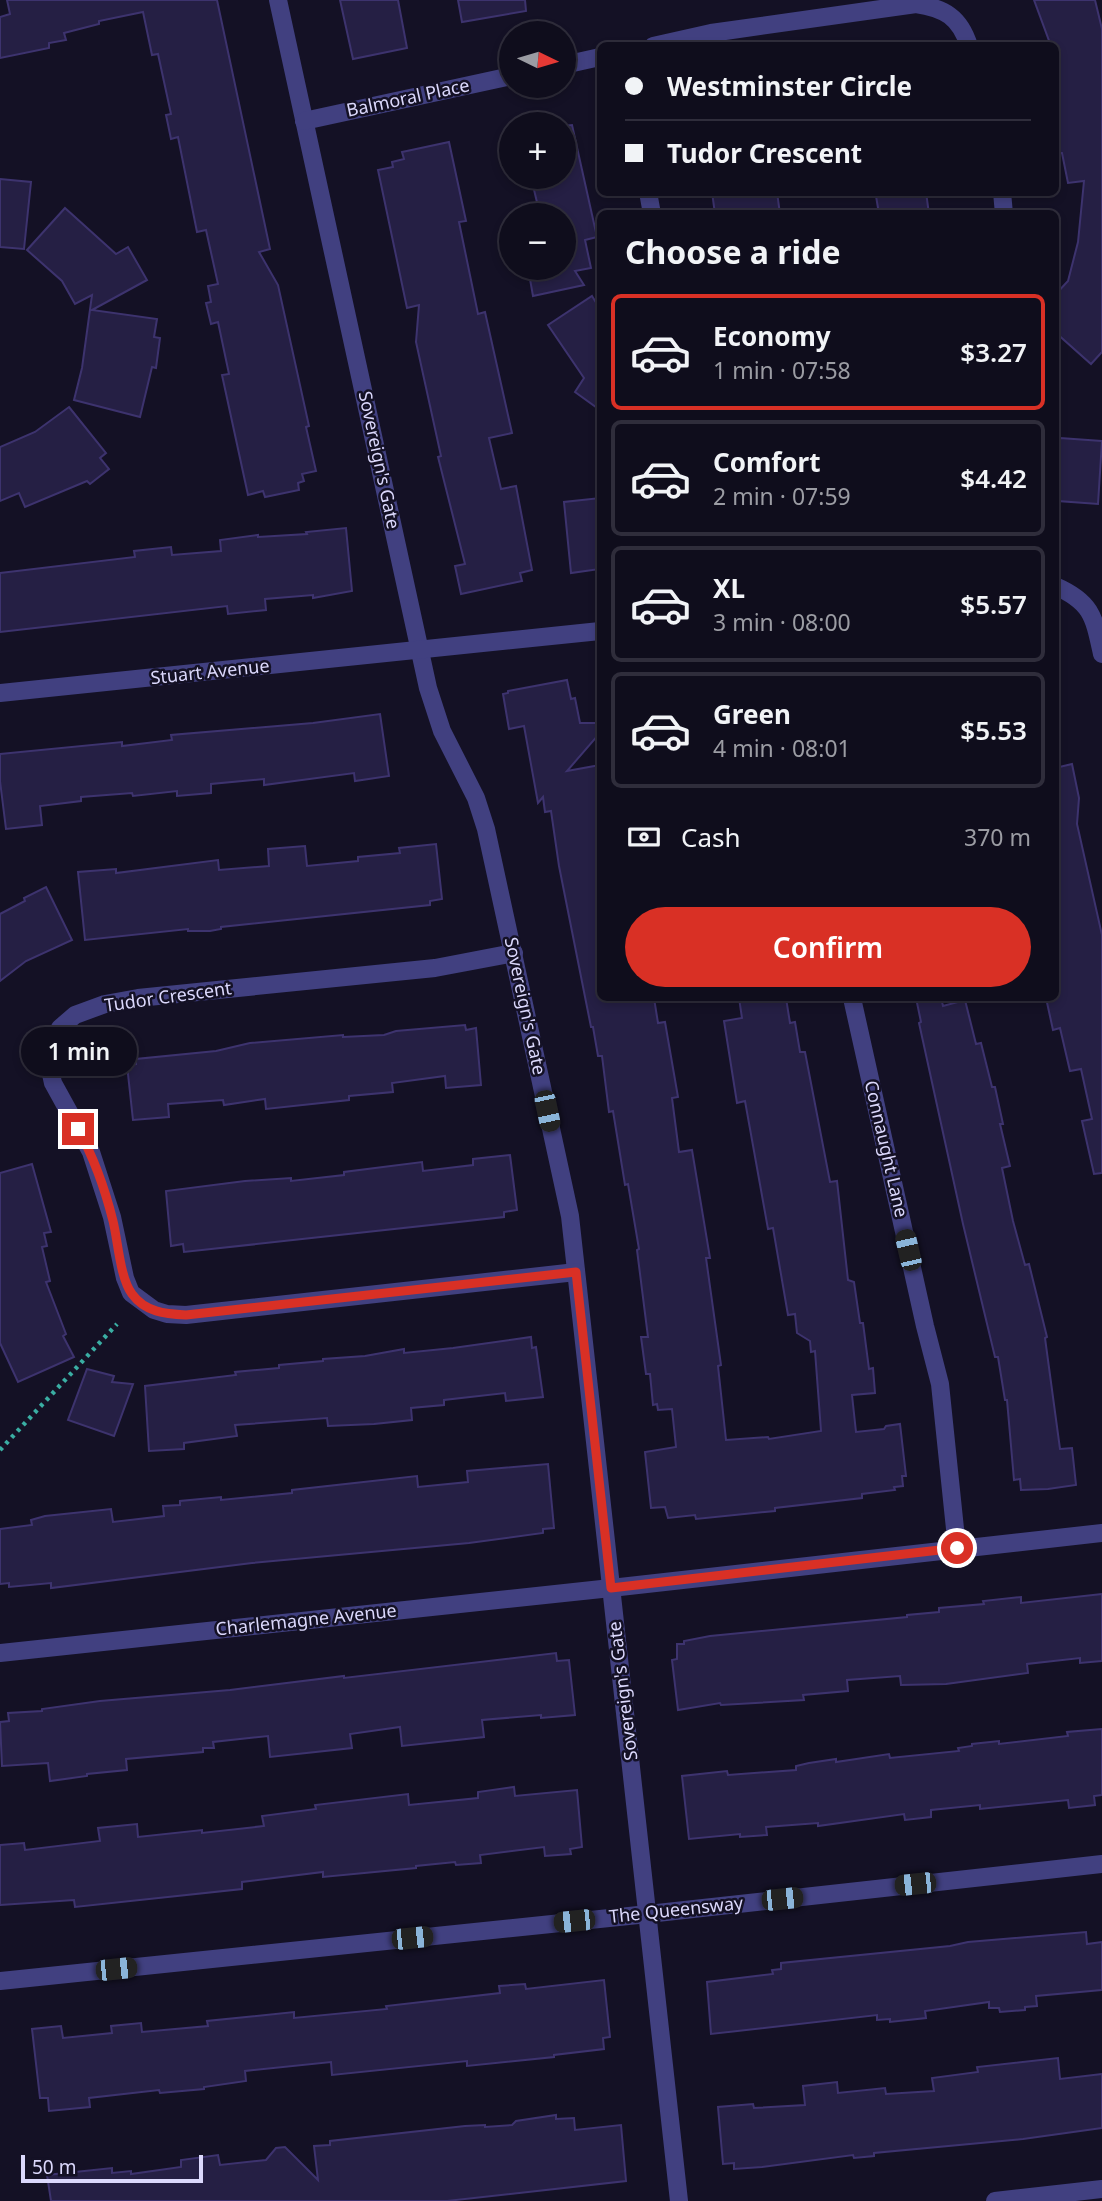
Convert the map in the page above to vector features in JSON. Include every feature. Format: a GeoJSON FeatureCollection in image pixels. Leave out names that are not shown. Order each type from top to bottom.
{"type":"FeatureCollection","features":[{"type":"Feature","properties":{"kind":"street","name":"Sovereign's Gate"},"geometry":{"type":"LineString","coordinates":[[278,0],[428,688],[442,732],[469,784],[484,821],[570,1216],[679,2201]]}},
{"type":"Feature","properties":{"kind":"street"},"geometry":{"type":"LineString","coordinates":[[671,42],[711,33],[916,4],[931,6],[951,15],[960,24],[967,42]]}},
{"type":"Feature","properties":{"kind":"street"},"geometry":{"type":"LineString","coordinates":[[576,62],[597,58]]}},
{"type":"Feature","properties":{"kind":"street","name":"Balmoral Place"},"geometry":{"type":"LineString","coordinates":[[304,121],[499,79]]}},
{"type":"Feature","properties":{"kind":"street"},"geometry":{"type":"LineString","coordinates":[[1059,588],[1075,595],[1091,610],[1102,654]]}},
{"type":"Feature","properties":{"kind":"street","name":"Stuart Avenue"},"geometry":{"type":"LineString","coordinates":[[0,693],[597,631]]}},
{"type":"Feature","properties":{"kind":"street","name":"Tudor Crescent"},"geometry":{"type":"LineString","coordinates":[[514,953],[435,968],[138,998],[105,1004],[75,1015],[60,1028],[51,1046],[49,1066],[53,1083],[91,1152],[112,1217],[125,1278],[131,1293],[153,1310],[186,1315],[576,1272]]}},
{"type":"Feature","properties":{"kind":"street","name":"Connaught Lane"},"geometry":{"type":"LineString","coordinates":[[853,1001],[940,1384],[957,1548]]}},
{"type":"Feature","properties":{"kind":"street","name":"Charlemagne Avenue"},"geometry":{"type":"LineString","coordinates":[[0,1653],[1102,1533]]}},
{"type":"Feature","properties":{"kind":"street","name":"The Queensway"},"geometry":{"type":"LineString","coordinates":[[0,1981],[1102,1864]]}},
{"type":"Feature","properties":{"kind":"street"},"geometry":{"type":"LineString","coordinates":[[995,2201],[1102,2189]]}},
{"type":"Feature","properties":{"kind":"path"},"geometry":{"type":"LineString","coordinates":[[0,1450],[117,1324]]}},
{"type":"Feature","properties":{"kind":"building"},"geometry":{"type":"Polygon","coordinates":[[[7,0],[217,0],[270,249],[259,252],[278,285],[309,426],[306,427],[316,471],[302,474],[304,481],[298,483],[299,490],[265,497],[263,491],[248,495],[222,375],[229,374],[218,322],[211,324],[206,303],[211,302],[208,286],[218,284],[206,230],[197,232],[178,137],[171,139],[166,115],[171,114],[158,54],[152,55],[143,12],[99,21],[99,24],[64,33],[66,40],[49,43],[49,48],[0,58],[0,17],[10,14],[7,0]]]}},
{"type":"Feature","properties":{"kind":"building"},"geometry":{"type":"Polygon","coordinates":[[[340,0],[398,0],[407,48],[353,59],[340,0]]]}},
{"type":"Feature","properties":{"kind":"building"},"geometry":{"type":"Polygon","coordinates":[[[458,0],[525,0],[526,11],[462,22],[458,0]]]}},
{"type":"Feature","properties":{"kind":"building"},"geometry":{"type":"Polygon","coordinates":[[[1034,0],[1095,0],[1102,29],[1102,352],[1091,364],[1059,336],[1059,291],[1068,281],[1078,242],[1084,181],[1068,183],[1062,153],[1059,153],[1059,42],[1050,42],[1034,0]]]}},
{"type":"Feature","properties":{"kind":"building"},"geometry":{"type":"Polygon","coordinates":[[[449,142],[466,221],[459,222],[478,314],[485,312],[512,433],[489,438],[501,489],[516,486],[532,570],[520,573],[522,581],[461,594],[455,566],[465,564],[438,457],[441,456],[416,342],[419,305],[407,308],[378,170],[393,167],[392,162],[404,159],[402,152],[449,142]]]}},
{"type":"Feature","properties":{"kind":"building"},"geometry":{"type":"Polygon","coordinates":[[[576,143],[597,237],[585,240],[591,268],[576,271],[576,203],[537,203],[534,189],[576,189],[576,143]]]}},
{"type":"Feature","properties":{"kind":"building"},"geometry":{"type":"Polygon","coordinates":[[[0,179],[31,182],[24,249],[0,247],[0,179]]]}},
{"type":"Feature","properties":{"kind":"building"},"geometry":{"type":"Polygon","coordinates":[[[713,196],[778,196],[779,210],[714,210],[713,196]]]}},
{"type":"Feature","properties":{"kind":"building"},"geometry":{"type":"Polygon","coordinates":[[[876,196],[927,196],[928,210],[878,210],[876,196]]]}},
{"type":"Feature","properties":{"kind":"building"},"geometry":{"type":"Polygon","coordinates":[[[65,208],[116,254],[128,247],[147,280],[92,310],[157,319],[154,337],[160,338],[156,368],[152,367],[140,417],[74,400],[82,368],[92,295],[75,304],[62,281],[27,250],[65,208]]]}},
{"type":"Feature","properties":{"kind":"building"},"geometry":{"type":"Polygon","coordinates":[[[576,273],[584,285],[533,296],[530,280],[576,280],[576,273]]]}},
{"type":"Feature","properties":{"kind":"building"},"geometry":{"type":"Polygon","coordinates":[[[592,296],[597,304],[597,408],[575,392],[584,378],[548,325],[592,296]]]}},
{"type":"Feature","properties":{"kind":"building"},"geometry":{"type":"Polygon","coordinates":[[[69,407],[106,453],[100,458],[109,469],[90,484],[87,481],[25,507],[19,493],[0,501],[0,447],[35,432],[69,407]]]}},
{"type":"Feature","properties":{"kind":"building"},"geometry":{"type":"Polygon","coordinates":[[[1060,438],[1102,441],[1098,504],[1059,501],[1060,438]]]}},
{"type":"Feature","properties":{"kind":"building"},"geometry":{"type":"Polygon","coordinates":[[[597,498],[597,569],[571,573],[564,502],[597,498]]]}},
{"type":"Feature","properties":{"kind":"building"},"geometry":{"type":"Polygon","coordinates":[[[346,528],[352,591],[313,598],[313,595],[265,599],[266,610],[228,614],[227,606],[0,632],[0,573],[135,557],[134,551],[171,547],[172,555],[221,551],[220,540],[258,535],[307,534],[306,532],[346,528]]]}},
{"type":"Feature","properties":{"kind":"building"},"geometry":{"type":"Polygon","coordinates":[[[567,680],[571,699],[575,698],[580,723],[597,723],[597,736],[567,771],[597,766],[597,1001],[654,1001],[658,1023],[665,1022],[678,1097],[672,1098],[679,1152],[692,1150],[710,1258],[706,1258],[721,1365],[718,1366],[726,1440],[769,1439],[821,1431],[815,1351],[811,1352],[810,1341],[797,1333],[795,1314],[788,1315],[773,1228],[768,1229],[745,1101],[737,1103],[724,1021],[742,1018],[739,1001],[786,1001],[790,1023],[795,1022],[800,1052],[805,1052],[830,1182],[837,1181],[848,1280],[854,1282],[869,1369],[873,1368],[875,1393],[852,1395],[856,1432],[900,1424],[906,1476],[902,1476],[903,1486],[894,1487],[895,1490],[862,1494],[862,1498],[775,1508],[775,1511],[696,1519],[695,1515],[668,1518],[665,1507],[651,1508],[645,1452],[676,1447],[672,1409],[658,1410],[657,1404],[653,1405],[650,1374],[646,1374],[641,1337],[648,1337],[639,1249],[628,1184],[625,1185],[613,1111],[609,1112],[602,1056],[598,1056],[591,1027],[559,866],[551,811],[545,812],[543,797],[538,803],[524,726],[509,729],[503,694],[567,680]]]}},
{"type":"Feature","properties":{"kind":"building"},"geometry":{"type":"Polygon","coordinates":[[[380,714],[389,776],[355,781],[354,773],[264,785],[264,779],[211,784],[211,793],[177,796],[177,791],[133,796],[132,793],[81,797],[81,801],[40,806],[42,825],[6,829],[0,781],[0,754],[122,742],[122,746],[172,740],[171,735],[313,723],[380,714]]]}},
{"type":"Feature","properties":{"kind":"building"},"geometry":{"type":"Polygon","coordinates":[[[1072,764],[1079,798],[1077,824],[1102,935],[1102,1173],[1094,1174],[1082,1121],[1092,1119],[1081,1069],[1070,1071],[1060,1028],[1053,1030],[1047,1001],[1059,1001],[1059,767],[1072,764]]]}},
{"type":"Feature","properties":{"kind":"building"},"geometry":{"type":"Polygon","coordinates":[[[436,844],[442,899],[430,901],[430,905],[221,927],[210,931],[188,929],[85,940],[78,872],[116,869],[116,873],[218,860],[219,870],[269,866],[268,849],[305,846],[307,866],[358,861],[358,857],[400,853],[399,848],[436,844]]]}},
{"type":"Feature","properties":{"kind":"building"},"geometry":{"type":"Polygon","coordinates":[[[46,887],[72,940],[26,961],[0,981],[0,914],[46,887]]]}},
{"type":"Feature","properties":{"kind":"building"},"geometry":{"type":"Polygon","coordinates":[[[917,1001],[942,1001],[943,1006],[965,1001],[976,1044],[981,1043],[1003,1124],[1000,1124],[1010,1166],[1002,1168],[1013,1221],[1025,1265],[1029,1264],[1047,1337],[1045,1338],[1060,1449],[1072,1448],[1076,1485],[1021,1490],[1020,1479],[1014,1480],[1007,1400],[963,1224],[919,1023],[917,1001]]]}},
{"type":"Feature","properties":{"kind":"building"},"geometry":{"type":"Polygon","coordinates":[[[465,1025],[466,1030],[476,1028],[481,1085],[446,1088],[445,1076],[392,1083],[393,1092],[266,1109],[265,1099],[224,1105],[223,1100],[168,1104],[169,1117],[133,1120],[127,1065],[136,1064],[136,1059],[216,1051],[250,1043],[343,1035],[384,1035],[396,1031],[465,1025]]]}},
{"type":"Feature","properties":{"kind":"building"},"geometry":{"type":"Polygon","coordinates":[[[510,1155],[517,1210],[504,1212],[504,1217],[184,1252],[183,1244],[171,1246],[166,1191],[245,1181],[291,1178],[291,1181],[344,1175],[344,1172],[422,1162],[423,1171],[473,1165],[473,1159],[510,1155]]]}},
{"type":"Feature","properties":{"kind":"building"},"geometry":{"type":"Polygon","coordinates":[[[32,1164],[51,1232],[44,1233],[47,1246],[42,1247],[50,1281],[46,1282],[66,1334],[63,1336],[74,1357],[18,1382],[0,1343],[0,1173],[32,1164]]]}},
{"type":"Feature","properties":{"kind":"building"},"geometry":{"type":"Polygon","coordinates":[[[531,1337],[532,1348],[536,1347],[543,1397],[506,1401],[505,1393],[444,1400],[444,1405],[411,1408],[412,1420],[374,1424],[328,1426],[327,1418],[235,1425],[237,1436],[184,1443],[184,1449],[149,1451],[145,1386],[236,1375],[235,1372],[279,1368],[279,1365],[323,1359],[365,1356],[404,1349],[404,1353],[453,1348],[531,1337]]]}},
{"type":"Feature","properties":{"kind":"building"},"geometry":{"type":"Polygon","coordinates":[[[87,1369],[114,1376],[112,1382],[133,1384],[114,1436],[68,1420],[87,1369]]]}},
{"type":"Feature","properties":{"kind":"building"},"geometry":{"type":"Polygon","coordinates":[[[548,1464],[554,1528],[543,1529],[543,1533],[469,1543],[252,1563],[51,1588],[51,1583],[9,1587],[9,1583],[0,1584],[0,1529],[32,1525],[31,1520],[45,1516],[111,1509],[113,1522],[164,1516],[163,1506],[180,1505],[180,1501],[292,1493],[292,1490],[417,1476],[418,1487],[468,1482],[467,1471],[548,1464]]]}},
{"type":"Feature","properties":{"kind":"building"},"geometry":{"type":"Polygon","coordinates":[[[1102,1594],[1102,1661],[1080,1663],[1080,1658],[1027,1664],[1028,1673],[946,1684],[901,1685],[900,1676],[847,1680],[848,1691],[803,1695],[804,1700],[720,1703],[678,1710],[672,1660],[677,1659],[677,1644],[684,1644],[684,1641],[710,1636],[907,1617],[939,1612],[939,1608],[984,1604],[983,1601],[1021,1597],[1021,1603],[1102,1594]]]}},
{"type":"Feature","properties":{"kind":"building"},"geometry":{"type":"Polygon","coordinates":[[[556,1653],[557,1661],[569,1660],[575,1715],[482,1720],[484,1737],[402,1746],[400,1727],[350,1734],[352,1748],[270,1757],[268,1736],[213,1742],[214,1748],[203,1748],[203,1752],[126,1759],[127,1770],[50,1781],[48,1763],[2,1766],[0,1722],[9,1721],[8,1713],[556,1653]]]}},
{"type":"Feature","properties":{"kind":"building"},"geometry":{"type":"Polygon","coordinates":[[[1102,1729],[1102,1795],[1094,1796],[1095,1805],[1069,1808],[1068,1800],[980,1809],[980,1805],[931,1810],[931,1817],[905,1820],[904,1814],[818,1826],[818,1823],[766,1827],[767,1835],[740,1837],[740,1834],[689,1839],[682,1776],[727,1771],[728,1775],[796,1770],[796,1766],[836,1759],[836,1762],[889,1754],[890,1758],[959,1751],[958,1748],[972,1744],[999,1741],[999,1744],[1102,1729]]]}},
{"type":"Feature","properties":{"kind":"building"},"geometry":{"type":"Polygon","coordinates":[[[514,1787],[515,1796],[577,1790],[582,1847],[570,1849],[571,1854],[545,1856],[544,1847],[480,1855],[481,1863],[456,1865],[455,1862],[323,1877],[323,1872],[242,1882],[242,1889],[75,1907],[74,1900],[0,1905],[0,1845],[24,1843],[25,1850],[100,1841],[98,1828],[137,1824],[138,1837],[202,1830],[202,1833],[264,1826],[262,1816],[316,1809],[315,1805],[408,1794],[409,1805],[478,1798],[478,1792],[514,1787]]]}},
{"type":"Feature","properties":{"kind":"building"},"geometry":{"type":"Polygon","coordinates":[[[1086,1932],[1087,1944],[1102,1942],[1102,1990],[1036,1996],[1037,2006],[1025,2007],[1025,2010],[1000,2012],[999,2008],[989,2008],[989,2002],[925,2011],[926,2018],[890,2022],[890,2019],[877,2020],[877,2015],[711,2034],[707,1982],[773,1974],[772,1970],[781,1969],[781,1963],[1086,1932]]]}},
{"type":"Feature","properties":{"kind":"building"},"geometry":{"type":"Polygon","coordinates":[[[604,1980],[610,2037],[603,2038],[604,2049],[467,2066],[467,2061],[332,2075],[331,2062],[245,2071],[246,2081],[204,2089],[160,2093],[159,2090],[89,2098],[90,2107],[49,2111],[48,2098],[40,2098],[32,2029],[61,2026],[63,2038],[112,2033],[111,2026],[141,2023],[142,2032],[208,2026],[207,2021],[294,2012],[294,2018],[387,2009],[386,2006],[500,1993],[499,1986],[525,1984],[526,1989],[604,1980]]]}},
{"type":"Feature","properties":{"kind":"building"},"geometry":{"type":"Polygon","coordinates":[[[1058,2058],[1060,2079],[1102,2074],[1102,2128],[762,2167],[734,2169],[734,2163],[723,2164],[718,2107],[753,2104],[754,2108],[805,2105],[803,2086],[837,2082],[838,2093],[885,2088],[886,2094],[934,2091],[932,2078],[978,2072],[977,2067],[1058,2058]]]}},
{"type":"Feature","properties":{"kind":"building"},"geometry":{"type":"Polygon","coordinates":[[[556,2115],[556,2119],[574,2118],[575,2130],[621,2125],[626,2181],[447,2201],[51,2201],[47,2175],[112,2168],[112,2173],[131,2171],[131,2174],[181,2167],[181,2160],[218,2155],[220,2165],[266,2160],[276,2148],[285,2147],[318,2180],[314,2146],[330,2145],[330,2141],[465,2126],[512,2125],[516,2121],[556,2115]]]}},
{"type":"Feature","properties":{"kind":"route"},"geometry":{"type":"LineString","coordinates":[[78,1129],[91,1152],[112,1217],[125,1278],[131,1293],[153,1310],[186,1315],[576,1272],[611,1588],[957,1548]]}}]}
